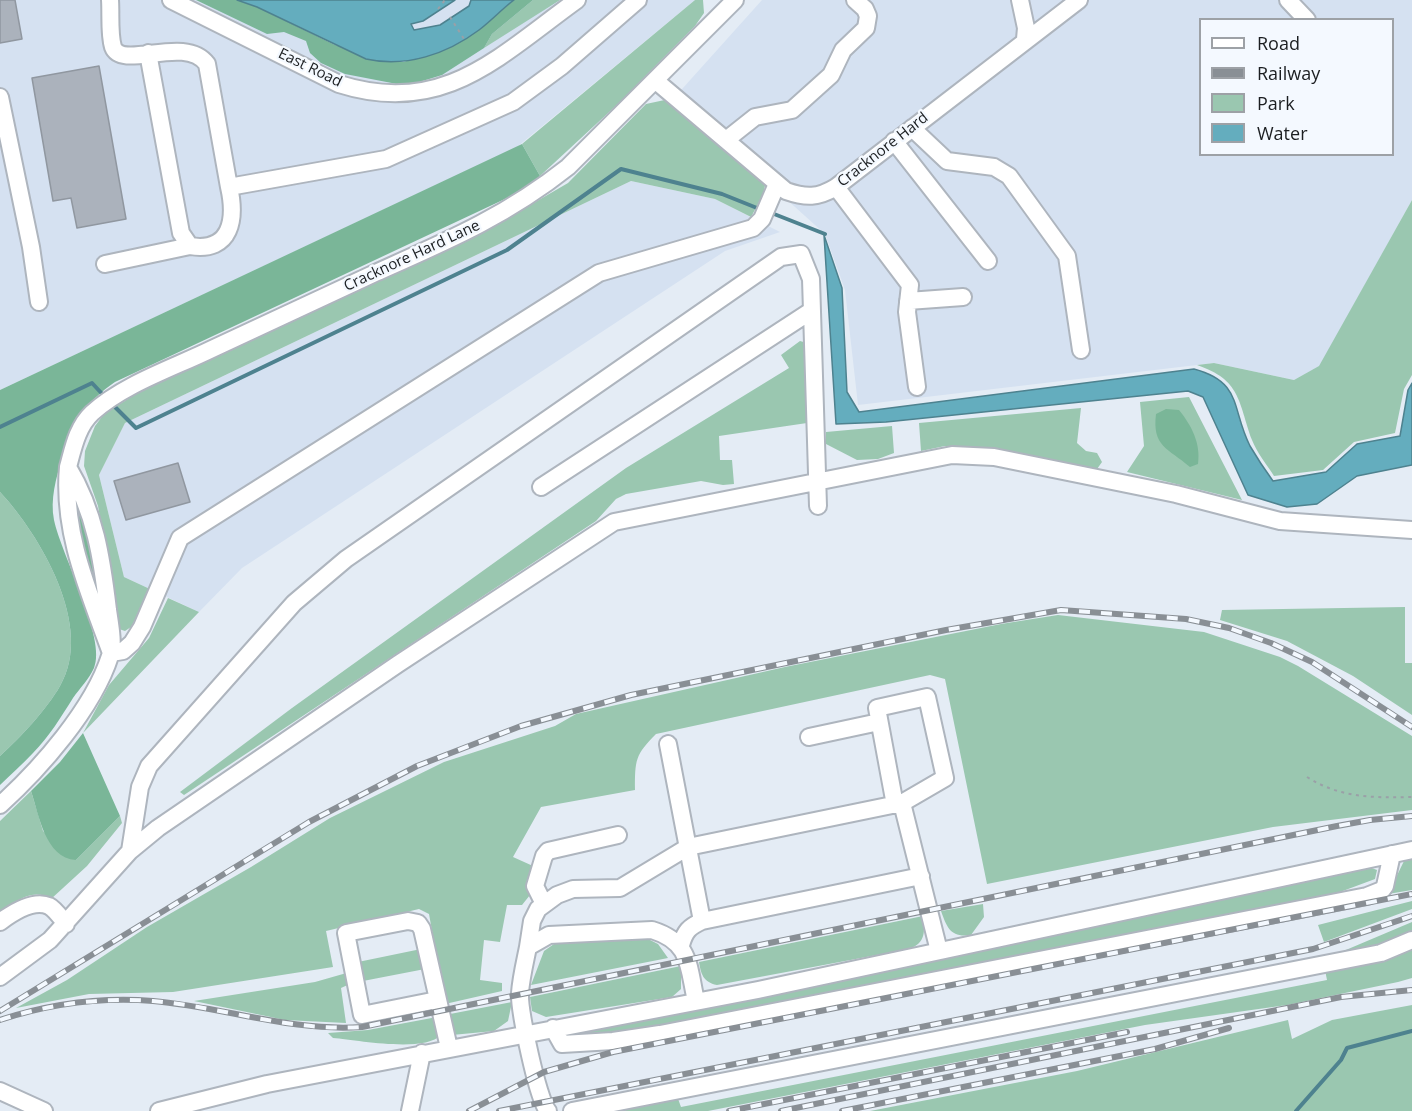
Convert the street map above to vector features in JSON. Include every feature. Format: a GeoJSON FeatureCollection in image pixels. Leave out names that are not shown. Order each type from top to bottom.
{"type":"FeatureCollection","features":[{"type":"Feature","properties":{"kind":"lane"},"geometry":{"type":"LineString","coordinates":[[105,264],[190,246],[208,245],[220,240],[232,226],[233,213],[207,64],[197,54],[181,51],[128,56],[118,54],[113,46],[110,0]]}},
{"type":"Feature","properties":{"kind":"lane","name":"East Road"},"geometry":{"type":"LineString","coordinates":[[171,0],[339,84],[360,90],[404,94],[447,86],[472,74],[577,0]]}},
{"type":"Feature","properties":{"kind":"lane"},"geometry":{"type":"LineString","coordinates":[[229,187],[386,159],[513,102],[562,66],[638,0]]}},
{"type":"Feature","properties":{"kind":"lane"},"geometry":{"type":"LineString","coordinates":[[726,140],[755,117],[792,110],[831,75],[843,50],[866,28],[868,16],[865,9],[855,0]]}},
{"type":"Feature","properties":{"kind":"lane"},"geometry":{"type":"LineString","coordinates":[[1020,0],[1026,28],[1024,39]]}},
{"type":"Feature","properties":{"kind":"lane","name":"Cracknore Hard"},"geometry":{"type":"LineString","coordinates":[[656,81],[786,191],[803,197],[821,196],[836,187],[1024,39],[1079,0]]}},
{"type":"Feature","properties":{"kind":"lane"},"geometry":{"type":"LineString","coordinates":[[1288,0],[1305,18]]}},
{"type":"Feature","properties":{"kind":"lane","name":"Cracknore Hard Lane"},"geometry":{"type":"LineString","coordinates":[[111,653],[73,546],[66,492],[68,467],[81,429],[89,415],[104,404],[209,351],[510,210],[568,167],[656,81],[727,4]]}},
{"type":"Feature","properties":{"kind":"lane"},"geometry":{"type":"LineString","coordinates":[[148,53],[181,233],[190,246]]}},
{"type":"Feature","properties":{"kind":"lane"},"geometry":{"type":"LineString","coordinates":[[0,97],[31,247],[39,302]]}},
{"type":"Feature","properties":{"kind":"lane"},"geometry":{"type":"LineString","coordinates":[[912,128],[930,149],[946,161],[994,167],[1009,176],[1067,256],[1081,350]]}},
{"type":"Feature","properties":{"kind":"lane"},"geometry":{"type":"LineString","coordinates":[[894,141],[988,261]]}},
{"type":"Feature","properties":{"kind":"lane"},"geometry":{"type":"LineString","coordinates":[[111,653],[123,651],[132,643],[142,627],[180,538],[599,273],[753,228],[762,219],[777,184]]}},
{"type":"Feature","properties":{"kind":"lane"},"geometry":{"type":"LineString","coordinates":[[836,187],[909,293],[917,387]]}},
{"type":"Feature","properties":{"kind":"lane"},"geometry":{"type":"LineString","coordinates":[[130,851],[140,787],[149,766],[294,603],[346,559],[781,257],[801,254],[811,279],[818,506]]}},
{"type":"Feature","properties":{"kind":"lane"},"geometry":{"type":"LineString","coordinates":[[909,293],[963,297]]}},
{"type":"Feature","properties":{"kind":"lane"},"geometry":{"type":"LineString","coordinates":[[542,487],[812,311]]}},
{"type":"Feature","properties":{"kind":"lane"},"geometry":{"type":"LineString","coordinates":[[0,977],[50,940],[130,851],[158,828],[241,769],[614,522],[952,455],[994,457],[1176,494],[1280,521],[1412,530]]}},
{"type":"Feature","properties":{"kind":"lane"},"geometry":{"type":"LineString","coordinates":[[0,806],[16,791],[71,724],[94,692],[111,653],[104,575],[97,531],[83,491],[68,467]]}},
{"type":"Feature","properties":{"kind":"lane"},"geometry":{"type":"LineString","coordinates":[[548,1111],[542,1101],[526,1033],[520,995],[532,921],[538,909],[556,895],[573,889],[620,888],[688,847],[898,804],[945,778],[927,697],[877,708],[898,804],[921,876],[939,951]]}},
{"type":"Feature","properties":{"kind":"lane"},"geometry":{"type":"LineString","coordinates":[[809,738],[879,722]]}},
{"type":"Feature","properties":{"kind":"lane"},"geometry":{"type":"LineString","coordinates":[[668,744],[702,921]]}},
{"type":"Feature","properties":{"kind":"lane"},"geometry":{"type":"LineString","coordinates":[[544,904],[536,886],[544,856],[548,851],[618,835]]}},
{"type":"Feature","properties":{"kind":"lane"},"geometry":{"type":"LineString","coordinates":[[159,1111],[233,1091],[696,1001],[1412,850]]}},
{"type":"Feature","properties":{"kind":"lane"},"geometry":{"type":"LineString","coordinates":[[553,1028],[562,1044],[613,1041],[660,1034],[1367,896],[1382,890],[1385,886],[1392,854]]}},
{"type":"Feature","properties":{"kind":"lane"},"geometry":{"type":"LineString","coordinates":[[681,945],[690,927],[702,921],[921,876]]}},
{"type":"Feature","properties":{"kind":"lane"},"geometry":{"type":"LineString","coordinates":[[0,922],[25,907],[38,904],[51,906],[66,924]]}},
{"type":"Feature","properties":{"kind":"lane"},"geometry":{"type":"LineString","coordinates":[[437,1000],[362,1016],[346,933],[408,921],[418,923],[422,929],[449,1048]]}},
{"type":"Feature","properties":{"kind":"lane"},"geometry":{"type":"LineString","coordinates":[[528,947],[549,934],[652,930],[668,935],[681,945],[696,1001]]}},
{"type":"Feature","properties":{"kind":"lane"},"geometry":{"type":"LineString","coordinates":[[572,1111],[1381,953],[1412,940]]}},
{"type":"Feature","properties":{"kind":"lane"},"geometry":{"type":"LineString","coordinates":[[410,1111],[422,1053]]}},
{"type":"Feature","properties":{"kind":"lane"},"geometry":{"type":"LineString","coordinates":[[0,1090],[44,1111]]}},
{"type":"Feature","properties":{"kind":"path"},"geometry":{"type":"LineString","coordinates":[[438,9],[445,0]]}},
{"type":"Feature","properties":{"kind":"path"},"geometry":{"type":"LineString","coordinates":[[450,17],[464,39]]}},
{"type":"Feature","properties":{"kind":"path"},"geometry":{"type":"LineString","coordinates":[[1307,777],[1320,785],[1345,794],[1376,798],[1412,797]]}},
{"type":"Feature","properties":{"kind":"shaded area"},"geometry":{"type":"Polygon","coordinates":[[[0,0],[695,0],[517,147],[0,390],[0,0]]]}},
{"type":"Feature","properties":{"kind":"shaded area"},"geometry":{"type":"Polygon","coordinates":[[[762,0],[1412,0],[1412,200],[1320,366],[1294,380],[1214,363],[858,405],[845,290],[825,234],[674,98],[762,0]]]}},
{"type":"Feature","properties":{"kind":"shaded area"},"geometry":{"type":"Polygon","coordinates":[[[631,181],[715,199],[780,232],[725,251],[242,568],[199,612],[124,577],[99,475],[125,423],[631,181]]]}},
{"type":"Feature","properties":{"kind":"green space"},"geometry":{"type":"Polygon","coordinates":[[[196,0],[237,0],[257,7],[335,45],[403,62],[447,49],[479,30],[514,0],[533,0],[492,34],[484,48],[442,75],[416,83],[397,84],[345,74],[321,63],[310,53],[306,41],[284,32],[267,34],[196,0]]]}},
{"type":"Feature","properties":{"kind":"green space"},"geometry":{"type":"Polygon","coordinates":[[[533,0],[560,0],[484,48],[492,34],[533,0]]]}},
{"type":"Feature","properties":{"kind":"green space"},"geometry":{"type":"Polygon","coordinates":[[[695,0],[703,0],[704,13],[695,26],[620,102],[540,176],[522,144],[695,0]]]}},
{"type":"Feature","properties":{"kind":"green space"},"geometry":{"type":"Polygon","coordinates":[[[674,98],[766,181],[763,195],[751,217],[715,199],[631,181],[125,423],[99,475],[124,577],[152,590],[131,627],[125,631],[119,629],[98,506],[84,466],[85,451],[95,426],[104,414],[142,390],[328,302],[477,236],[568,183],[646,104],[674,98]]]}},
{"type":"Feature","properties":{"kind":"green space"},"geometry":{"type":"Polygon","coordinates":[[[522,144],[540,176],[522,191],[115,382],[88,406],[75,424],[66,446],[56,481],[53,504],[58,535],[82,596],[94,637],[96,655],[94,668],[44,740],[0,785],[0,756],[33,723],[60,686],[69,662],[71,637],[67,610],[46,557],[31,532],[0,492],[0,390],[522,144]]]}},
{"type":"Feature","properties":{"kind":"green space"},"geometry":{"type":"Polygon","coordinates":[[[1412,200],[1412,375],[1404,389],[1395,433],[1354,442],[1323,470],[1274,476],[1254,445],[1240,403],[1230,385],[1211,371],[1197,365],[1214,363],[1294,380],[1319,366],[1412,200]]]}},
{"type":"Feature","properties":{"kind":"green space"},"geometry":{"type":"Polygon","coordinates":[[[800,341],[807,343],[807,423],[719,436],[720,460],[732,460],[734,484],[723,485],[701,481],[626,494],[616,499],[596,521],[184,795],[180,792],[292,708],[626,468],[789,368],[781,355],[800,341]]]}},
{"type":"Feature","properties":{"kind":"green space"},"geometry":{"type":"Polygon","coordinates":[[[1189,397],[1242,500],[1127,472],[1144,446],[1140,402],[1189,397]]]}},
{"type":"Feature","properties":{"kind":"green space"},"geometry":{"type":"Polygon","coordinates":[[[1081,408],[1077,443],[1086,451],[1097,453],[1102,462],[1097,469],[945,446],[921,451],[919,423],[1081,408]]]}},
{"type":"Feature","properties":{"kind":"green space"},"geometry":{"type":"Polygon","coordinates":[[[1166,409],[1179,410],[1188,422],[1197,442],[1198,464],[1190,467],[1163,446],[1159,440],[1155,425],[1156,414],[1166,409]]]}},
{"type":"Feature","properties":{"kind":"green space"},"geometry":{"type":"Polygon","coordinates":[[[892,426],[894,453],[878,459],[857,460],[826,444],[826,432],[892,426]]]}},
{"type":"Feature","properties":{"kind":"green space"},"geometry":{"type":"Polygon","coordinates":[[[74,487],[93,543],[100,609],[80,546],[74,487]]]}},
{"type":"Feature","properties":{"kind":"green space"},"geometry":{"type":"Polygon","coordinates":[[[0,492],[31,532],[46,557],[67,610],[71,637],[69,662],[60,686],[33,723],[0,756],[0,492]]]}},
{"type":"Feature","properties":{"kind":"green space"},"geometry":{"type":"Polygon","coordinates":[[[168,598],[199,612],[83,733],[109,685],[149,638],[168,598]]]}},
{"type":"Feature","properties":{"kind":"green space"},"geometry":{"type":"Polygon","coordinates":[[[1405,607],[1405,663],[1412,663],[1412,715],[1353,676],[1287,641],[1220,620],[1222,610],[1405,607]]]}},
{"type":"Feature","properties":{"kind":"green space"},"geometry":{"type":"Polygon","coordinates":[[[1058,615],[1204,632],[1280,657],[1298,666],[1412,736],[1412,810],[1273,827],[987,884],[945,679],[930,675],[656,734],[640,753],[635,772],[635,790],[541,807],[513,857],[533,866],[530,895],[522,905],[507,905],[500,942],[484,940],[480,980],[502,983],[502,991],[445,1004],[429,914],[419,909],[326,931],[333,967],[173,992],[89,994],[16,1008],[67,980],[147,927],[330,818],[444,762],[555,726],[576,714],[785,667],[1001,624],[1058,615]]]}},
{"type":"Feature","properties":{"kind":"green space"},"geometry":{"type":"Polygon","coordinates":[[[83,733],[120,816],[76,860],[65,857],[50,844],[31,791],[60,762],[83,733]]]}},
{"type":"Feature","properties":{"kind":"green space"},"geometry":{"type":"Polygon","coordinates":[[[31,791],[43,831],[76,860],[120,816],[122,823],[87,866],[51,899],[30,895],[0,913],[0,821],[31,791]]]}},
{"type":"Feature","properties":{"kind":"green space"},"geometry":{"type":"Polygon","coordinates":[[[1412,858],[1412,890],[1388,894],[1404,861],[1412,858]]]}},
{"type":"Feature","properties":{"kind":"green space"},"geometry":{"type":"Polygon","coordinates":[[[1369,867],[1377,870],[1375,879],[1324,898],[652,1030],[587,1035],[587,1029],[1148,916],[1369,867]]]}},
{"type":"Feature","properties":{"kind":"green space"},"geometry":{"type":"Polygon","coordinates":[[[1412,901],[1412,909],[1324,942],[1318,925],[1412,901]]]}},
{"type":"Feature","properties":{"kind":"green space"},"geometry":{"type":"Polygon","coordinates":[[[983,904],[984,917],[971,935],[964,936],[954,933],[945,922],[941,911],[983,904]]]}},
{"type":"Feature","properties":{"kind":"green space"},"geometry":{"type":"Polygon","coordinates":[[[923,916],[923,936],[919,943],[909,949],[717,985],[706,980],[699,962],[923,916]]]}},
{"type":"Feature","properties":{"kind":"green space"},"geometry":{"type":"Polygon","coordinates":[[[1412,922],[1412,932],[1378,949],[1334,955],[1412,922]]]}},
{"type":"Feature","properties":{"kind":"green space"},"geometry":{"type":"Polygon","coordinates":[[[646,938],[658,944],[668,958],[531,985],[544,951],[554,944],[646,938]]]}},
{"type":"Feature","properties":{"kind":"green space"},"geometry":{"type":"Polygon","coordinates":[[[1412,944],[1412,978],[1287,1005],[1145,1025],[708,1111],[605,1111],[677,1096],[681,1107],[1327,980],[1325,970],[1412,944]]]}},
{"type":"Feature","properties":{"kind":"green space"},"geometry":{"type":"Polygon","coordinates":[[[421,949],[425,969],[363,981],[358,962],[421,949]]]}},
{"type":"Feature","properties":{"kind":"green space"},"geometry":{"type":"Polygon","coordinates":[[[681,966],[681,989],[672,997],[546,1017],[532,1011],[530,997],[681,966]]]}},
{"type":"Feature","properties":{"kind":"green space"},"geometry":{"type":"Polygon","coordinates":[[[350,972],[352,983],[341,988],[346,1023],[285,1020],[194,1001],[315,982],[350,972]]]}},
{"type":"Feature","properties":{"kind":"green space"},"geometry":{"type":"Polygon","coordinates":[[[512,1002],[508,1021],[494,1031],[452,1035],[445,1015],[512,1002]]]}},
{"type":"Feature","properties":{"kind":"green space"},"geometry":{"type":"Polygon","coordinates":[[[1412,1005],[1412,1111],[870,1111],[1077,1071],[1288,1020],[1292,1039],[1332,1020],[1412,1005]]]}},
{"type":"Feature","properties":{"kind":"green space"},"geometry":{"type":"Polygon","coordinates":[[[437,1017],[441,1035],[420,1043],[373,1043],[333,1038],[328,1033],[368,1030],[437,1017]]]}},
{"type":"Feature","properties":{"kind":"water"},"geometry":{"type":"Polygon","coordinates":[[[237,0],[455,0],[423,21],[411,24],[414,30],[440,25],[469,6],[471,0],[514,0],[467,39],[425,57],[396,62],[366,59],[257,7],[237,0]]]}},
{"type":"Feature","properties":{"kind":"water"},"geometry":{"type":"Polygon","coordinates":[[[824,235],[842,288],[847,392],[859,412],[1194,369],[1221,381],[1228,389],[1250,446],[1273,481],[1326,472],[1357,444],[1400,436],[1408,390],[1412,383],[1412,465],[1357,476],[1317,504],[1287,507],[1248,495],[1203,397],[1188,391],[886,422],[836,424],[824,235]]]}},
{"type":"Feature","properties":{"kind":"building"},"geometry":{"type":"Polygon","coordinates":[[[0,0],[15,0],[22,39],[0,43],[0,0]]]}},
{"type":"Feature","properties":{"kind":"building"},"geometry":{"type":"Polygon","coordinates":[[[99,66],[126,219],[77,228],[71,198],[53,201],[32,78],[99,66]]]}},
{"type":"Feature","properties":{"kind":"building"},"geometry":{"type":"Polygon","coordinates":[[[178,463],[190,502],[126,520],[114,481],[178,463]]]}},
{"type":"Feature","properties":{"kind":"waterway"},"geometry":{"type":"LineString","coordinates":[[111,403],[136,428],[507,250],[621,169],[722,194],[762,210]]}},
{"type":"Feature","properties":{"kind":"waterway"},"geometry":{"type":"LineString","coordinates":[[769,212],[825,234]]}},
{"type":"Feature","properties":{"kind":"waterway"},"geometry":{"type":"LineString","coordinates":[[0,427],[92,383],[106,398]]}},
{"type":"Feature","properties":{"kind":"waterway"},"geometry":{"type":"LineString","coordinates":[[1296,1111],[1341,1060],[1347,1048],[1412,1031]]}},
{"type":"Feature","properties":{"kind":"railway"},"geometry":{"type":"LineString","coordinates":[[0,1011],[309,822],[417,766],[521,726],[631,695],[946,630],[1061,610],[1186,619],[1229,628],[1271,643],[1312,662],[1412,727]]}},
{"type":"Feature","properties":{"kind":"railway"},"geometry":{"type":"LineString","coordinates":[[0,1020],[76,1003],[134,1000],[179,1004],[283,1023],[335,1028],[362,1027],[1337,826],[1412,816]]}},
{"type":"Feature","properties":{"kind":"railway"},"geometry":{"type":"LineString","coordinates":[[469,1111],[544,1072],[613,1052],[1412,894]]}},
{"type":"Feature","properties":{"kind":"railway"},"geometry":{"type":"LineString","coordinates":[[499,1111],[1313,949],[1412,916]]}},
{"type":"Feature","properties":{"kind":"railway"},"geometry":{"type":"LineString","coordinates":[[781,1111],[1341,997],[1412,990]]}},
{"type":"Feature","properties":{"kind":"railway"},"geometry":{"type":"LineString","coordinates":[[842,1111],[1155,1049],[1229,1028]]}},
{"type":"Feature","properties":{"kind":"railway"},"geometry":{"type":"LineString","coordinates":[[729,1111],[1127,1032]]}}]}
